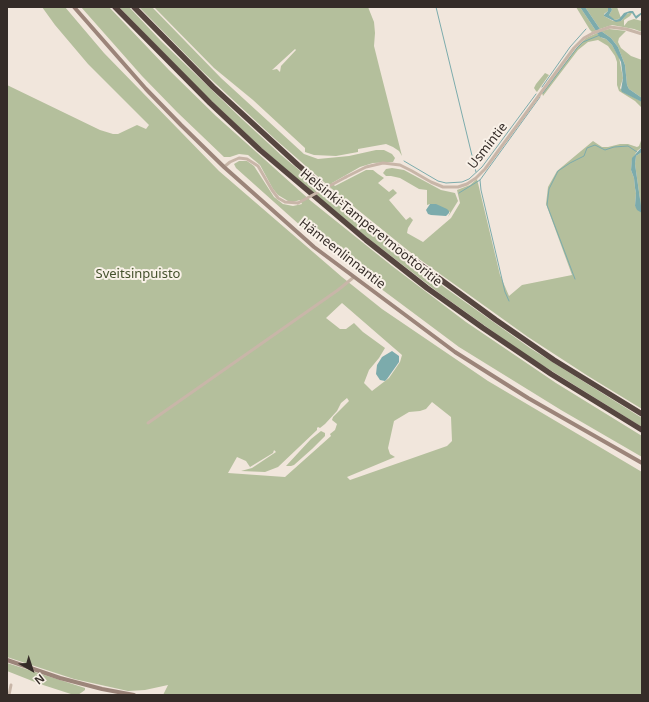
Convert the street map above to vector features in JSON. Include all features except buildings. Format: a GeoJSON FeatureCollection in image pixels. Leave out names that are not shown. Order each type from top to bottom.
{"type":"FeatureCollection","features":[{"type":"Feature","properties":{"kind":"highway","name":"Helsinki-Tampere moottoritie"},"geometry":{"type":"LineString","coordinates":[[115,7],[226,119],[318,201],[366,240],[427,288],[483,328],[551,374],[642,430]]}},
{"type":"Feature","properties":{"kind":"highway","name":"Helsinki-Tampere moottoritie"},"geometry":{"type":"LineString","coordinates":[[134,7],[213,87],[298,165],[360,218],[496,320],[554,360],[642,414]]}},
{"type":"Feature","properties":{"kind":"main road","name":"Hämeenlinnantie"},"geometry":{"type":"LineString","coordinates":[[74,7],[146,89],[180,125],[224,167],[314,247],[455,352],[528,398],[642,462]]}},
{"type":"Feature","properties":{"kind":"main road"},"geometry":{"type":"LineString","coordinates":[[7,660],[60,678],[102,689],[134,695]]}},
{"type":"Feature","properties":{"kind":"street","name":"Usmintie"},"geometry":{"type":"LineString","coordinates":[[224,167],[230,162],[239,158],[247,159],[258,166],[272,190],[278,198],[285,202],[298,203],[366,167],[383,163],[396,164],[443,187],[458,187],[467,184],[485,169],[584,38],[592,33],[610,27],[642,34]]}},
{"type":"Feature","properties":{"kind":"street"},"geometry":{"type":"LineString","coordinates":[[148,424],[338,290],[354,277]]}},
{"type":"Feature","properties":{"kind":"street"},"geometry":{"type":"LineString","coordinates":[[9,695],[12,685]]}},
{"type":"Feature","properties":{"kind":"green space","name":"Sveitsinpuisto"},"geometry":{"type":"Polygon","coordinates":[[[42,7],[65,7],[104,53],[219,171],[342,277],[382,309],[488,381],[642,472],[642,695],[163,695],[168,685],[145,690],[128,691],[74,679],[7,657],[7,85],[100,130],[113,134],[118,134],[137,125],[146,129],[149,125],[88,64],[42,7]],[[342,303],[326,318],[340,329],[346,329],[354,323],[363,332],[385,348],[369,370],[364,383],[372,391],[389,378],[400,362],[402,355],[342,303]],[[347,398],[341,403],[337,411],[325,424],[320,428],[318,427],[317,430],[278,467],[265,472],[241,471],[252,468],[276,452],[274,450],[273,453],[250,467],[246,461],[237,457],[228,473],[285,477],[331,436],[330,434],[335,430],[337,424],[332,420],[333,417],[349,401],[347,398]],[[432,402],[426,409],[409,412],[394,421],[388,448],[390,454],[395,457],[347,477],[350,480],[447,446],[452,441],[451,417],[432,402]]]}},
{"type":"Feature","properties":{"kind":"green space"},"geometry":{"type":"Polygon","coordinates":[[[81,7],[109,7],[169,70],[216,116],[311,201],[392,266],[466,322],[556,383],[642,436],[642,457],[561,410],[459,347],[321,244],[236,168],[234,164],[239,161],[247,161],[254,166],[274,197],[283,204],[293,206],[302,204],[300,200],[293,202],[288,201],[278,195],[273,189],[260,165],[248,155],[239,154],[224,157],[142,76],[81,7]]]}},
{"type":"Feature","properties":{"kind":"green space"},"geometry":{"type":"Polygon","coordinates":[[[119,7],[129,7],[161,41],[242,119],[281,155],[366,226],[444,287],[530,348],[642,418],[642,427],[526,355],[439,293],[360,232],[276,161],[237,125],[196,86],[119,7]]]}},
{"type":"Feature","properties":{"kind":"green space"},"geometry":{"type":"Polygon","coordinates":[[[139,7],[152,7],[221,78],[304,154],[318,159],[349,156],[376,150],[384,150],[392,154],[395,158],[393,162],[373,163],[360,167],[332,183],[335,186],[366,170],[373,170],[384,178],[378,183],[389,192],[393,189],[397,193],[389,200],[406,220],[410,217],[413,220],[407,233],[423,242],[451,218],[460,203],[457,190],[470,185],[477,179],[500,275],[509,296],[522,285],[572,275],[546,204],[548,187],[557,171],[593,141],[602,147],[628,144],[637,147],[639,146],[642,138],[642,147],[637,151],[632,160],[631,170],[634,178],[636,193],[635,206],[642,213],[642,409],[528,337],[415,256],[332,189],[275,139],[201,70],[139,7]]]}},
{"type":"Feature","properties":{"kind":"green space"},"geometry":{"type":"Polygon","coordinates":[[[154,7],[368,7],[374,22],[374,46],[402,156],[399,151],[386,144],[358,149],[358,152],[336,156],[314,155],[305,152],[305,148],[253,100],[214,68],[154,7]],[[295,49],[272,70],[277,69],[280,72],[281,66],[296,50],[295,49]]]}},
{"type":"Feature","properties":{"kind":"green space"},"geometry":{"type":"Polygon","coordinates":[[[576,7],[580,7],[596,31],[592,32],[590,30],[576,7]]]}},
{"type":"Feature","properties":{"kind":"green space"},"geometry":{"type":"Polygon","coordinates":[[[585,7],[608,7],[608,11],[604,14],[604,16],[613,21],[621,21],[630,12],[632,13],[630,16],[624,20],[624,26],[628,21],[634,19],[642,21],[642,32],[612,25],[600,29],[585,7]]]}},
{"type":"Feature","properties":{"kind":"green space"},"geometry":{"type":"Polygon","coordinates":[[[611,7],[617,7],[621,18],[615,20],[609,15],[612,10],[611,7]]]}},
{"type":"Feature","properties":{"kind":"green space"},"geometry":{"type":"Polygon","coordinates":[[[609,29],[626,31],[619,38],[618,42],[621,48],[631,56],[642,60],[642,98],[629,89],[627,85],[625,65],[618,47],[611,38],[601,31],[609,29]]]}},
{"type":"Feature","properties":{"kind":"green space"},"geometry":{"type":"Polygon","coordinates":[[[597,33],[612,45],[619,57],[623,78],[620,88],[623,92],[641,101],[642,108],[635,101],[619,91],[617,85],[617,62],[615,56],[608,46],[598,40],[588,42],[578,50],[543,96],[542,93],[578,46],[586,38],[597,33]]]}},
{"type":"Feature","properties":{"kind":"green space"},"geometry":{"type":"Polygon","coordinates":[[[545,73],[549,75],[537,92],[534,88],[545,73]]]}},
{"type":"Feature","properties":{"kind":"green space"},"geometry":{"type":"Polygon","coordinates":[[[642,152],[642,210],[640,205],[635,164],[636,156],[642,152]]]}},
{"type":"Feature","properties":{"kind":"green space"},"geometry":{"type":"Polygon","coordinates":[[[392,168],[404,170],[441,190],[455,193],[458,201],[448,217],[450,212],[430,204],[427,205],[427,190],[419,189],[400,178],[386,176],[383,173],[386,169],[392,168]]]}},
{"type":"Feature","properties":{"kind":"green space"},"geometry":{"type":"Polygon","coordinates":[[[321,431],[325,433],[325,436],[312,449],[294,465],[286,466],[311,439],[321,431]]]}},
{"type":"Feature","properties":{"kind":"green space"},"geometry":{"type":"Polygon","coordinates":[[[7,663],[85,688],[85,690],[78,695],[74,695],[40,684],[7,671],[7,663]]]}},
{"type":"Feature","properties":{"kind":"water"},"geometry":{"type":"Polygon","coordinates":[[[580,7],[585,7],[600,29],[596,31],[580,7]]]}},
{"type":"Feature","properties":{"kind":"water"},"geometry":{"type":"Polygon","coordinates":[[[608,7],[611,7],[612,10],[609,15],[615,20],[619,19],[624,13],[630,11],[633,11],[636,16],[642,12],[642,14],[636,19],[632,13],[628,13],[621,21],[616,22],[604,16],[608,11],[608,7]]]}},
{"type":"Feature","properties":{"kind":"water"},"geometry":{"type":"Polygon","coordinates":[[[601,31],[611,38],[618,47],[625,65],[627,85],[629,89],[642,98],[642,102],[622,92],[623,78],[621,62],[612,45],[606,39],[600,37],[597,33],[601,31]]]}},
{"type":"Feature","properties":{"kind":"water"},"geometry":{"type":"Polygon","coordinates":[[[642,147],[642,152],[636,156],[635,164],[642,213],[637,210],[635,206],[636,193],[634,178],[631,170],[632,158],[642,147]]]}},
{"type":"Feature","properties":{"kind":"water"},"geometry":{"type":"Polygon","coordinates":[[[430,204],[436,204],[447,209],[449,213],[446,216],[428,214],[426,210],[430,204]]]}},
{"type":"Feature","properties":{"kind":"water"},"geometry":{"type":"Polygon","coordinates":[[[392,351],[399,356],[399,362],[385,381],[380,380],[376,374],[377,365],[382,357],[392,351]]]}},
{"type":"Feature","properties":{"kind":"waterway"},"geometry":{"type":"LineString","coordinates":[[436,7],[476,172]]}},
{"type":"Feature","properties":{"kind":"waterway"},"geometry":{"type":"LineString","coordinates":[[542,87],[570,47],[586,29]]}},
{"type":"Feature","properties":{"kind":"waterway"},"geometry":{"type":"LineString","coordinates":[[543,93],[577,48],[583,42],[600,35]]}},
{"type":"Feature","properties":{"kind":"waterway"},"geometry":{"type":"LineString","coordinates":[[404,161],[438,181],[446,183],[462,182],[469,179],[482,167],[536,94]]}},
{"type":"Feature","properties":{"kind":"waterway"},"geometry":{"type":"LineString","coordinates":[[459,193],[480,180],[540,97]]}},
{"type":"Feature","properties":{"kind":"waterway"},"geometry":{"type":"LineString","coordinates":[[575,279],[547,205],[549,189],[558,171],[584,156],[587,148],[595,145],[605,150],[614,147],[628,146],[637,152]]}},
{"type":"Feature","properties":{"kind":"waterway"},"geometry":{"type":"LineString","coordinates":[[480,180],[481,190],[505,292],[509,301]]}}]}
